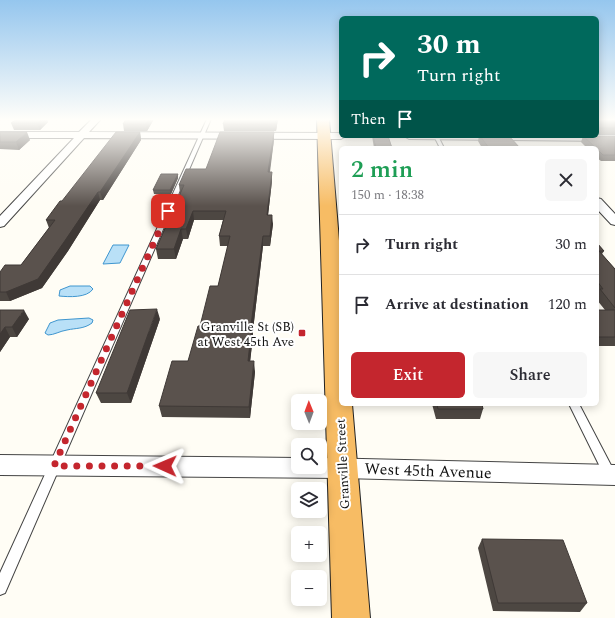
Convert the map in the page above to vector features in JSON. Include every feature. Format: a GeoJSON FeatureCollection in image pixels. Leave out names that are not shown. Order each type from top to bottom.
{"type":"FeatureCollection","features":[{"type":"Feature","properties":{"kind":"highway","name":"Granville Street"},"geometry":{"type":"LineString","coordinates":[[330,148],[339,390]]}},
{"type":"Feature","properties":{"kind":"highway","name":"Granville Street"},"geometry":{"type":"LineString","coordinates":[[340,406],[351,618]]}},
{"type":"Feature","properties":{"kind":"street"},"geometry":{"type":"LineString","coordinates":[[0,223],[70,148]]}},
{"type":"Feature","properties":{"kind":"street"},"geometry":{"type":"LineString","coordinates":[[599,204],[615,221]]}},
{"type":"Feature","properties":{"kind":"street","name":"West 45th Avenue"},"geometry":{"type":"LineString","coordinates":[[0,465],[342,468],[613,475]]}},
{"type":"Feature","properties":{"kind":"lane"},"geometry":{"type":"LineString","coordinates":[[0,588],[196,148]]}},
{"type":"Feature","properties":{"kind":"lane"},"geometry":{"type":"LineString","coordinates":[[575,406],[613,475]]}},
{"type":"Feature","properties":{"kind":"water"},"geometry":{"type":"Polygon","coordinates":[[[113,245],[129,245],[120,263],[103,264],[113,245]]]}},
{"type":"Feature","properties":{"kind":"water"},"geometry":{"type":"Polygon","coordinates":[[[70,286],[90,286],[93,289],[87,294],[73,297],[59,296],[60,290],[70,286]]]}},
{"type":"Feature","properties":{"kind":"water"},"geometry":{"type":"Polygon","coordinates":[[[89,318],[93,320],[92,323],[86,326],[50,335],[45,333],[50,323],[58,320],[89,318]]]}},
{"type":"Feature","properties":{"kind":"building"},"geometry":{"type":"Polygon","coordinates":[[[104,148],[129,148],[38,279],[6,292],[0,292],[0,272],[5,265],[21,265],[55,220],[46,220],[60,201],[62,201],[104,148]]]}},
{"type":"Feature","properties":{"kind":"building"},"geometry":{"type":"Polygon","coordinates":[[[214,148],[272,148],[268,172],[272,172],[267,215],[272,215],[270,236],[263,236],[251,325],[248,361],[254,361],[249,407],[159,406],[172,361],[188,361],[198,326],[200,326],[210,286],[218,286],[230,236],[219,236],[226,211],[193,211],[186,229],[181,229],[174,249],[156,249],[184,185],[179,185],[186,169],[206,169],[214,148]]]}},
{"type":"Feature","properties":{"kind":"building"},"geometry":{"type":"Polygon","coordinates":[[[599,148],[615,148],[615,155],[603,155],[599,151],[599,148]]]}},
{"type":"Feature","properties":{"kind":"building"},"geometry":{"type":"Polygon","coordinates":[[[161,174],[178,174],[170,190],[153,190],[161,174]]]}},
{"type":"Feature","properties":{"kind":"building"},"geometry":{"type":"Polygon","coordinates":[[[599,245],[604,251],[599,251],[599,245]]]}},
{"type":"Feature","properties":{"kind":"building"},"geometry":{"type":"Polygon","coordinates":[[[599,251],[615,269],[615,308],[600,289],[603,289],[599,284],[599,251]]]}},
{"type":"Feature","properties":{"kind":"building"},"geometry":{"type":"Polygon","coordinates":[[[157,309],[127,393],[96,393],[130,310],[157,309]]]}},
{"type":"Feature","properties":{"kind":"building"},"geometry":{"type":"Polygon","coordinates":[[[0,310],[24,310],[12,327],[5,327],[0,334],[0,310]]]}},
{"type":"Feature","properties":{"kind":"building"},"geometry":{"type":"Polygon","coordinates":[[[599,310],[615,310],[615,337],[599,337],[599,310]]]}},
{"type":"Feature","properties":{"kind":"building"},"geometry":{"type":"Polygon","coordinates":[[[437,406],[482,406],[483,409],[438,409],[437,406]]]}},
{"type":"Feature","properties":{"kind":"building"},"geometry":{"type":"Polygon","coordinates":[[[482,539],[563,540],[587,603],[498,603],[482,539]]]}},
{"type":"Feature","properties":{"kind":"place","name":"Granville St (SB) at West 45th Ave"},"geometry":{"type":"Point","coordinates":[302,333]}},
{"type":"Feature","properties":{"kind":"route"},"geometry":{"type":"LineString","coordinates":[[165,466],[54,466],[68,438],[168,211]]}}]}
